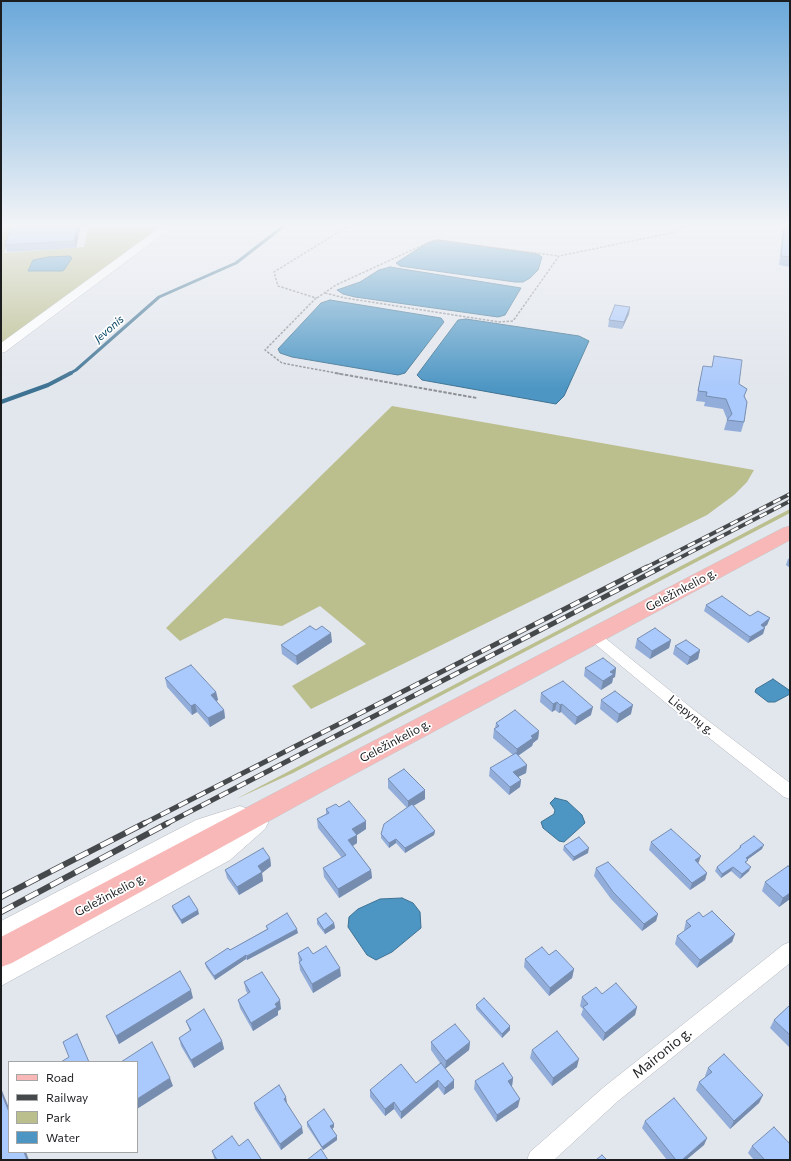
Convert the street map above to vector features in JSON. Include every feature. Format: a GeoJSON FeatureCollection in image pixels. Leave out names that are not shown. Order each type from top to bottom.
{"type":"FeatureCollection","features":[{"type":"Feature","properties":{"kind":"main road","name":"Geležinkelio g."},"geometry":{"type":"LineString","coordinates":[[1,953],[284,800],[790,532]]}},
{"type":"Feature","properties":{"kind":"street"},"geometry":{"type":"LineString","coordinates":[[1,349],[96,279]]}},
{"type":"Feature","properties":{"kind":"street","name":"Liepynų g."},"geometry":{"type":"LineString","coordinates":[[594,636],[689,714],[790,792]]}},
{"type":"Feature","properties":{"kind":"street"},"geometry":{"type":"LineString","coordinates":[[1,933],[204,827],[284,800]]}},
{"type":"Feature","properties":{"kind":"street"},"geometry":{"type":"LineString","coordinates":[[1,974],[222,853],[284,800]]}},
{"type":"Feature","properties":{"kind":"street","name":"Maironio g."},"geometry":{"type":"LineString","coordinates":[[538,1160],[611,1094],[790,951]]}},
{"type":"Feature","properties":{"kind":"path"},"geometry":{"type":"LineString","coordinates":[[276,279],[278,286],[316,298]]}},
{"type":"Feature","properties":{"kind":"path"},"geometry":{"type":"LineString","coordinates":[[349,279],[336,285],[316,298],[265,350],[282,363],[476,398]]}},
{"type":"Feature","properties":{"kind":"path"},"geometry":{"type":"LineString","coordinates":[[325,293],[345,298],[499,322],[513,321],[543,279]]}},
{"type":"Feature","properties":{"kind":"green space"},"geometry":{"type":"Polygon","coordinates":[[[1,279],[92,279],[1,345],[1,279]]]}},
{"type":"Feature","properties":{"kind":"green space"},"geometry":{"type":"Polygon","coordinates":[[[392,406],[754,470],[747,482],[734,495],[707,515],[311,709],[292,686],[366,644],[320,606],[282,626],[225,618],[180,641],[166,628],[392,406]]]}},
{"type":"Feature","properties":{"kind":"green space"},"geometry":{"type":"Polygon","coordinates":[[[790,509],[790,513],[293,773],[236,799],[790,509]]]}},
{"type":"Feature","properties":{"kind":"water"},"geometry":{"type":"Polygon","coordinates":[[[364,279],[466,279],[521,288],[505,315],[498,317],[355,297],[343,294],[337,290],[364,279]]]}},
{"type":"Feature","properties":{"kind":"water"},"geometry":{"type":"Polygon","coordinates":[[[495,279],[528,279],[523,282],[495,279]]]}},
{"type":"Feature","properties":{"kind":"water"},"geometry":{"type":"Polygon","coordinates":[[[330,300],[441,318],[444,322],[405,373],[398,375],[292,357],[280,353],[278,349],[321,303],[330,300]]]}},
{"type":"Feature","properties":{"kind":"water"},"geometry":{"type":"Polygon","coordinates":[[[466,319],[579,336],[589,341],[564,396],[556,404],[422,380],[417,375],[458,320],[466,319]]]}},
{"type":"Feature","properties":{"kind":"water"},"geometry":{"type":"Polygon","coordinates":[[[773,679],[789,690],[790,694],[775,702],[768,702],[755,692],[756,689],[773,679]]]}},
{"type":"Feature","properties":{"kind":"water"},"geometry":{"type":"Polygon","coordinates":[[[555,798],[567,801],[582,815],[585,823],[564,842],[559,841],[543,828],[541,822],[554,814],[555,810],[550,803],[555,798]]]}},
{"type":"Feature","properties":{"kind":"water"},"geometry":{"type":"Polygon","coordinates":[[[402,898],[413,903],[420,912],[421,928],[392,952],[376,960],[367,955],[348,927],[349,917],[358,909],[380,899],[402,898]]]}},
{"type":"Feature","properties":{"kind":"building"},"geometry":{"type":"Polygon","coordinates":[[[615,305],[630,307],[624,322],[609,320],[615,305]]]}},
{"type":"Feature","properties":{"kind":"building"},"geometry":{"type":"Polygon","coordinates":[[[714,356],[742,360],[739,384],[747,389],[744,396],[747,402],[744,422],[727,420],[732,414],[726,399],[706,396],[707,392],[698,391],[703,366],[712,367],[714,356]]]}},
{"type":"Feature","properties":{"kind":"building"},"geometry":{"type":"Polygon","coordinates":[[[722,596],[750,616],[758,611],[770,618],[761,625],[765,628],[750,637],[706,605],[722,596]]]}},
{"type":"Feature","properties":{"kind":"building"},"geometry":{"type":"Polygon","coordinates":[[[310,626],[316,630],[322,626],[331,633],[296,656],[281,645],[310,626]]]}},
{"type":"Feature","properties":{"kind":"building"},"geometry":{"type":"Polygon","coordinates":[[[655,628],[671,640],[652,651],[637,639],[655,628]]]}},
{"type":"Feature","properties":{"kind":"building"},"geometry":{"type":"Polygon","coordinates":[[[686,640],[700,650],[690,657],[675,646],[686,640]]]}},
{"type":"Feature","properties":{"kind":"building"},"geometry":{"type":"Polygon","coordinates":[[[603,658],[616,668],[610,672],[614,674],[603,681],[585,668],[603,658]]]}},
{"type":"Feature","properties":{"kind":"building"},"geometry":{"type":"Polygon","coordinates":[[[191,665],[216,692],[211,695],[224,710],[208,718],[195,704],[191,706],[165,678],[191,665]]]}},
{"type":"Feature","properties":{"kind":"building"},"geometry":{"type":"Polygon","coordinates":[[[563,681],[593,707],[577,717],[562,704],[560,705],[557,702],[553,704],[541,693],[563,681]]]}},
{"type":"Feature","properties":{"kind":"building"},"geometry":{"type":"Polygon","coordinates":[[[615,691],[633,705],[619,714],[601,700],[615,691]]]}},
{"type":"Feature","properties":{"kind":"building"},"geometry":{"type":"Polygon","coordinates":[[[515,710],[539,731],[531,736],[533,738],[517,749],[494,729],[499,726],[496,723],[515,710]]]}},
{"type":"Feature","properties":{"kind":"building"},"geometry":{"type":"Polygon","coordinates":[[[516,753],[527,765],[513,772],[521,780],[510,787],[490,768],[516,753]]]}},
{"type":"Feature","properties":{"kind":"building"},"geometry":{"type":"Polygon","coordinates":[[[404,769],[425,790],[408,801],[388,779],[404,769]]]}},
{"type":"Feature","properties":{"kind":"building"},"geometry":{"type":"Polygon","coordinates":[[[349,801],[366,821],[352,829],[357,835],[348,840],[371,870],[338,889],[323,868],[346,855],[317,819],[329,813],[326,809],[336,804],[339,807],[349,801]]]}},
{"type":"Feature","properties":{"kind":"building"},"geometry":{"type":"Polygon","coordinates":[[[412,804],[435,831],[405,848],[396,839],[389,843],[381,834],[384,824],[412,804]]]}},
{"type":"Feature","properties":{"kind":"building"},"geometry":{"type":"Polygon","coordinates":[[[671,829],[701,856],[695,860],[707,873],[692,883],[651,842],[671,829]]]}},
{"type":"Feature","properties":{"kind":"building"},"geometry":{"type":"Polygon","coordinates":[[[754,836],[764,845],[746,858],[748,860],[745,862],[751,867],[742,874],[733,867],[722,874],[717,867],[741,847],[740,846],[754,836]]]}},
{"type":"Feature","properties":{"kind":"building"},"geometry":{"type":"Polygon","coordinates":[[[579,837],[589,848],[574,857],[564,846],[579,837]]]}},
{"type":"Feature","properties":{"kind":"building"},"geometry":{"type":"Polygon","coordinates":[[[263,848],[270,858],[258,866],[262,872],[237,887],[225,870],[263,848]]]}},
{"type":"Feature","properties":{"kind":"building"},"geometry":{"type":"Polygon","coordinates":[[[608,862],[658,914],[644,924],[613,892],[596,868],[608,862]]]}},
{"type":"Feature","properties":{"kind":"building"},"geometry":{"type":"Polygon","coordinates":[[[788,866],[790,867],[790,893],[783,898],[765,882],[788,866]]]}},
{"type":"Feature","properties":{"kind":"building"},"geometry":{"type":"Polygon","coordinates":[[[189,896],[198,910],[181,920],[172,906],[189,896]]]}},
{"type":"Feature","properties":{"kind":"building"},"geometry":{"type":"Polygon","coordinates":[[[712,911],[735,934],[700,960],[677,936],[691,926],[686,921],[699,912],[703,917],[712,911]]]}},
{"type":"Feature","properties":{"kind":"building"},"geometry":{"type":"Polygon","coordinates":[[[287,913],[297,929],[247,956],[246,955],[214,976],[205,963],[228,948],[230,950],[268,929],[266,926],[287,913]]]}},
{"type":"Feature","properties":{"kind":"building"},"geometry":{"type":"Polygon","coordinates":[[[326,913],[334,923],[324,930],[317,919],[326,913]]]}},
{"type":"Feature","properties":{"kind":"building"},"geometry":{"type":"Polygon","coordinates":[[[326,946],[340,968],[312,984],[299,962],[302,960],[298,953],[308,947],[313,954],[326,946]]]}},
{"type":"Feature","properties":{"kind":"building"},"geometry":{"type":"Polygon","coordinates":[[[542,947],[549,955],[556,950],[574,969],[550,988],[525,959],[542,947]]]}},
{"type":"Feature","properties":{"kind":"building"},"geometry":{"type":"Polygon","coordinates":[[[180,971],[191,990],[116,1036],[106,1016],[180,971]]]}},
{"type":"Feature","properties":{"kind":"building"},"geometry":{"type":"Polygon","coordinates":[[[262,972],[280,1000],[275,1004],[277,1007],[251,1023],[238,1000],[250,992],[244,982],[262,972]]]}},
{"type":"Feature","properties":{"kind":"building"},"geometry":{"type":"Polygon","coordinates":[[[616,983],[637,1007],[605,1033],[583,1007],[588,1004],[582,997],[596,987],[602,994],[616,983]]]}},
{"type":"Feature","properties":{"kind":"building"},"geometry":{"type":"Polygon","coordinates":[[[484,998],[510,1026],[502,1034],[476,1005],[484,998]]]}},
{"type":"Feature","properties":{"kind":"building"},"geometry":{"type":"Polygon","coordinates":[[[790,1005],[790,1035],[774,1020],[790,1005]]]}},
{"type":"Feature","properties":{"kind":"building"},"geometry":{"type":"Polygon","coordinates":[[[204,1009],[222,1041],[191,1060],[179,1038],[191,1030],[186,1021],[204,1009]]]}},
{"type":"Feature","properties":{"kind":"building"},"geometry":{"type":"Polygon","coordinates":[[[455,1024],[470,1042],[446,1061],[431,1042],[455,1024]]]}},
{"type":"Feature","properties":{"kind":"building"},"geometry":{"type":"Polygon","coordinates":[[[557,1031],[579,1059],[553,1078],[532,1050],[557,1031]]]}},
{"type":"Feature","properties":{"kind":"building"},"geometry":{"type":"Polygon","coordinates":[[[77,1034],[89,1061],[63,1061],[69,1057],[63,1042],[77,1034]]]}},
{"type":"Feature","properties":{"kind":"building"},"geometry":{"type":"Polygon","coordinates":[[[152,1042],[170,1078],[138,1098],[138,1061],[123,1061],[152,1042]]]}},
{"type":"Feature","properties":{"kind":"building"},"geometry":{"type":"Polygon","coordinates":[[[724,1054],[763,1095],[734,1121],[699,1082],[712,1072],[708,1068],[724,1054]]]}},
{"type":"Feature","properties":{"kind":"building"},"geometry":{"type":"Polygon","coordinates":[[[441,1063],[454,1080],[445,1088],[438,1080],[401,1112],[394,1102],[385,1109],[370,1090],[401,1064],[416,1083],[441,1063]]]}},
{"type":"Feature","properties":{"kind":"building"},"geometry":{"type":"Polygon","coordinates":[[[503,1063],[513,1078],[508,1081],[520,1099],[497,1115],[475,1081],[503,1063]]]}},
{"type":"Feature","properties":{"kind":"building"},"geometry":{"type":"Polygon","coordinates":[[[279,1085],[286,1097],[284,1099],[302,1127],[280,1144],[254,1103],[279,1085]]]}},
{"type":"Feature","properties":{"kind":"building"},"geometry":{"type":"Polygon","coordinates":[[[1,1092],[8,1110],[8,1153],[24,1153],[27,1160],[1,1160],[1,1092]]]}},
{"type":"Feature","properties":{"kind":"building"},"geometry":{"type":"Polygon","coordinates":[[[674,1098],[707,1138],[682,1160],[676,1160],[645,1121],[674,1098]]]}},
{"type":"Feature","properties":{"kind":"building"},"geometry":{"type":"Polygon","coordinates":[[[324,1109],[334,1124],[330,1126],[337,1136],[322,1147],[307,1122],[324,1109]]]}},
{"type":"Feature","properties":{"kind":"building"},"geometry":{"type":"Polygon","coordinates":[[[774,1127],[790,1144],[790,1160],[765,1160],[752,1146],[774,1127]]]}},
{"type":"Feature","properties":{"kind":"building"},"geometry":{"type":"Polygon","coordinates":[[[232,1136],[239,1146],[248,1139],[261,1159],[217,1160],[212,1151],[232,1136]]]}},
{"type":"Feature","properties":{"kind":"building"},"geometry":{"type":"Polygon","coordinates":[[[321,1149],[328,1160],[307,1160],[321,1149]]]}},
{"type":"Feature","properties":{"kind":"building"},"geometry":{"type":"Polygon","coordinates":[[[602,1155],[607,1160],[596,1160],[602,1155]]]}},
{"type":"Feature","properties":{"kind":"waterway","name":"Jevonis"},"geometry":{"type":"LineString","coordinates":[[69,374],[76,370],[159,297],[199,279]]}},
{"type":"Feature","properties":{"kind":"waterway","name":"Jevonis"},"geometry":{"type":"LineString","coordinates":[[1,402],[48,385],[71,373]]}},
{"type":"Feature","properties":{"kind":"railway"},"geometry":{"type":"LineString","coordinates":[[645,568],[790,494]]}},
{"type":"Feature","properties":{"kind":"railway"},"geometry":{"type":"LineString","coordinates":[[660,568],[790,501]]}},
{"type":"Feature","properties":{"kind":"railway"},"geometry":{"type":"LineString","coordinates":[[143,824],[647,567]]}},
{"type":"Feature","properties":{"kind":"railway"},"geometry":{"type":"LineString","coordinates":[[166,824],[662,567]]}},
{"type":"Feature","properties":{"kind":"railway"},"geometry":{"type":"LineString","coordinates":[[1,897],[145,823]]}},
{"type":"Feature","properties":{"kind":"railway"},"geometry":{"type":"LineString","coordinates":[[1,912],[168,823]]}}]}
